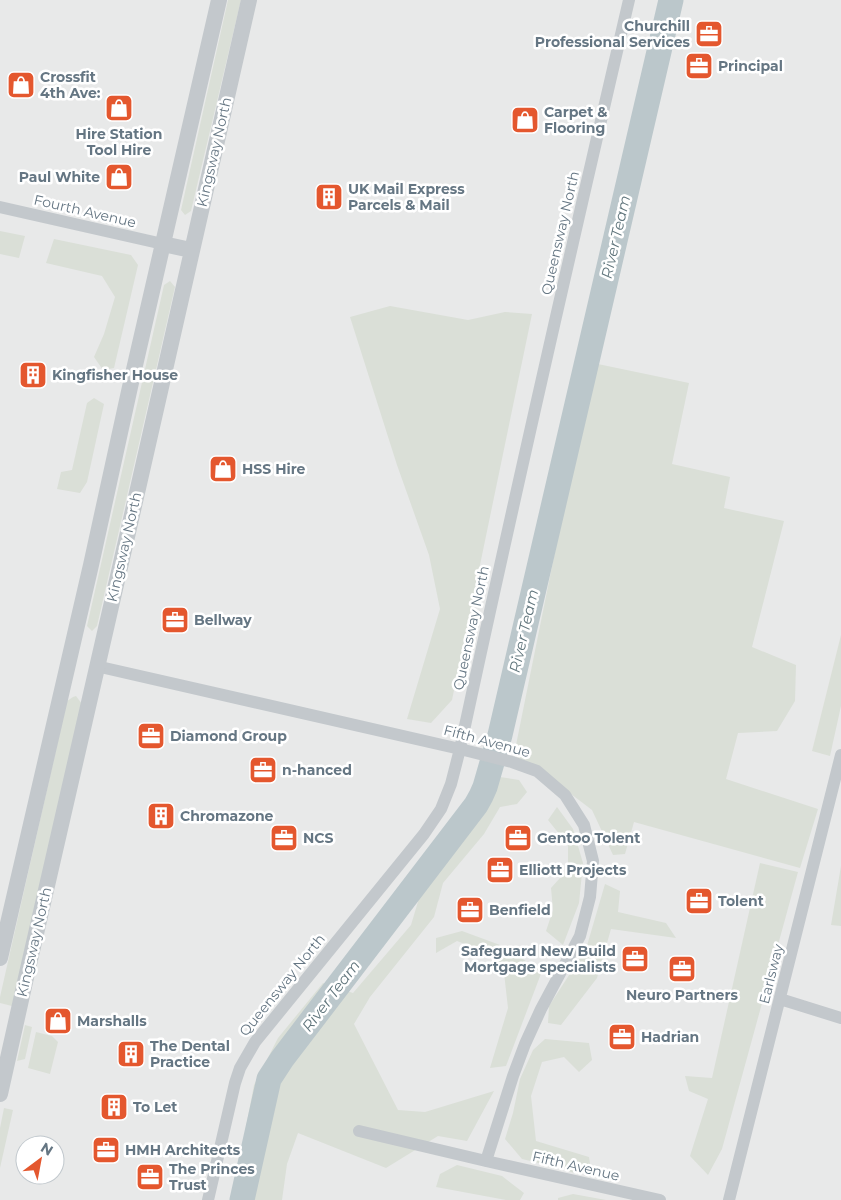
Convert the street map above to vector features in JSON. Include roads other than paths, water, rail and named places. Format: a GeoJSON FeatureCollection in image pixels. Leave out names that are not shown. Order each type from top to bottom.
{"type":"FeatureCollection","features":[{"type":"Feature","properties":{"kind":"street","name":"Kingsway North"},"geometry":{"type":"LineString","coordinates":[[0,958],[92,565],[128,396],[219,0]]}},
{"type":"Feature","properties":{"kind":"street","name":"Kingsway North"},"geometry":{"type":"LineString","coordinates":[[0,1094],[2,1077],[249,0]]}},
{"type":"Feature","properties":{"kind":"street","name":"Queensway North"},"geometry":{"type":"LineString","coordinates":[[208,1200],[235,1082],[246,1057],[255,1042],[424,834],[441,809],[451,784],[521,468],[629,0]]}},
{"type":"Feature","properties":{"kind":"street","name":"Fourth Avenue"},"geometry":{"type":"LineString","coordinates":[[0,207],[163,244]]}},
{"type":"Feature","properties":{"kind":"street"},"geometry":{"type":"LineString","coordinates":[[163,244],[191,250]]}},
{"type":"Feature","properties":{"kind":"street"},"geometry":{"type":"LineString","coordinates":[[69,660],[96,666]]}},
{"type":"Feature","properties":{"kind":"street","name":"Fifth Avenue"},"geometry":{"type":"LineString","coordinates":[[96,666],[460,748],[512,762],[537,770],[565,795],[584,825],[593,861],[590,897],[580,936],[524,1044],[486,1161]]}},
{"type":"Feature","properties":{"kind":"street","name":"Earlsway"},"geometry":{"type":"LineString","coordinates":[[729,1200],[841,755]]}},
{"type":"Feature","properties":{"kind":"street"},"geometry":{"type":"LineString","coordinates":[[780,999],[841,1018]]}},
{"type":"Feature","properties":{"kind":"street","name":"Fifth Avenue"},"geometry":{"type":"LineString","coordinates":[[359,1131],[660,1200]]}},
{"type":"Feature","properties":{"kind":"waterway","name":"River Team"},"geometry":{"type":"LineString","coordinates":[[242,1200],[269,1079],[282,1059],[476,805],[485,787],[500,735],[671,0]]}},
{"type":"Feature","properties":{"kind":"place","name":"Churchill Professional Services"},"geometry":{"type":"Point","coordinates":[709,34]}},
{"type":"Feature","properties":{"kind":"place","name":"Principal"},"geometry":{"type":"Point","coordinates":[699,66]}},
{"type":"Feature","properties":{"kind":"place","name":"Crossfit 4th Ave:"},"geometry":{"type":"Point","coordinates":[21,85]}},
{"type":"Feature","properties":{"kind":"place","name":"Hire Station Tool Hire"},"geometry":{"type":"Point","coordinates":[119,108]}},
{"type":"Feature","properties":{"kind":"place","name":"Carpet & Flooring"},"geometry":{"type":"Point","coordinates":[525,120]}},
{"type":"Feature","properties":{"kind":"place","name":"Paul White"},"geometry":{"type":"Point","coordinates":[119,177]}},
{"type":"Feature","properties":{"kind":"place","name":"UK Mail Express Parcels & Mail"},"geometry":{"type":"Point","coordinates":[329,197]}},
{"type":"Feature","properties":{"kind":"place","name":"Kingfisher House"},"geometry":{"type":"Point","coordinates":[33,375]}},
{"type":"Feature","properties":{"kind":"place","name":"HSS Hire"},"geometry":{"type":"Point","coordinates":[223,469]}},
{"type":"Feature","properties":{"kind":"place","name":"Bellway"},"geometry":{"type":"Point","coordinates":[175,620]}},
{"type":"Feature","properties":{"kind":"place","name":"Diamond Group"},"geometry":{"type":"Point","coordinates":[151,736]}},
{"type":"Feature","properties":{"kind":"place","name":"n-hanced"},"geometry":{"type":"Point","coordinates":[263,770]}},
{"type":"Feature","properties":{"kind":"place","name":"Chromazone"},"geometry":{"type":"Point","coordinates":[161,816]}},
{"type":"Feature","properties":{"kind":"place","name":"NCS"},"geometry":{"type":"Point","coordinates":[284,838]}},
{"type":"Feature","properties":{"kind":"place","name":"Gentoo Tolent"},"geometry":{"type":"Point","coordinates":[518,838]}},
{"type":"Feature","properties":{"kind":"place","name":"Elliott Projects"},"geometry":{"type":"Point","coordinates":[500,870]}},
{"type":"Feature","properties":{"kind":"place","name":"Tolent"},"geometry":{"type":"Point","coordinates":[699,901]}},
{"type":"Feature","properties":{"kind":"place","name":"Benfield"},"geometry":{"type":"Point","coordinates":[470,910]}},
{"type":"Feature","properties":{"kind":"place","name":"Safeguard New Build Mortgage specialists"},"geometry":{"type":"Point","coordinates":[635,959]}},
{"type":"Feature","properties":{"kind":"place","name":"Neuro Partners"},"geometry":{"type":"Point","coordinates":[682,969]}},
{"type":"Feature","properties":{"kind":"place","name":"Marshalls"},"geometry":{"type":"Point","coordinates":[58,1021]}},
{"type":"Feature","properties":{"kind":"place","name":"Hadrian"},"geometry":{"type":"Point","coordinates":[622,1037]}},
{"type":"Feature","properties":{"kind":"place","name":"The Dental Practice"},"geometry":{"type":"Point","coordinates":[131,1054]}},
{"type":"Feature","properties":{"kind":"place","name":"To Let"},"geometry":{"type":"Point","coordinates":[114,1107]}},
{"type":"Feature","properties":{"kind":"place","name":"HMH Architects"},"geometry":{"type":"Point","coordinates":[106,1150]}},
{"type":"Feature","properties":{"kind":"place","name":"The Princes Trust"},"geometry":{"type":"Point","coordinates":[150,1177]}}]}
